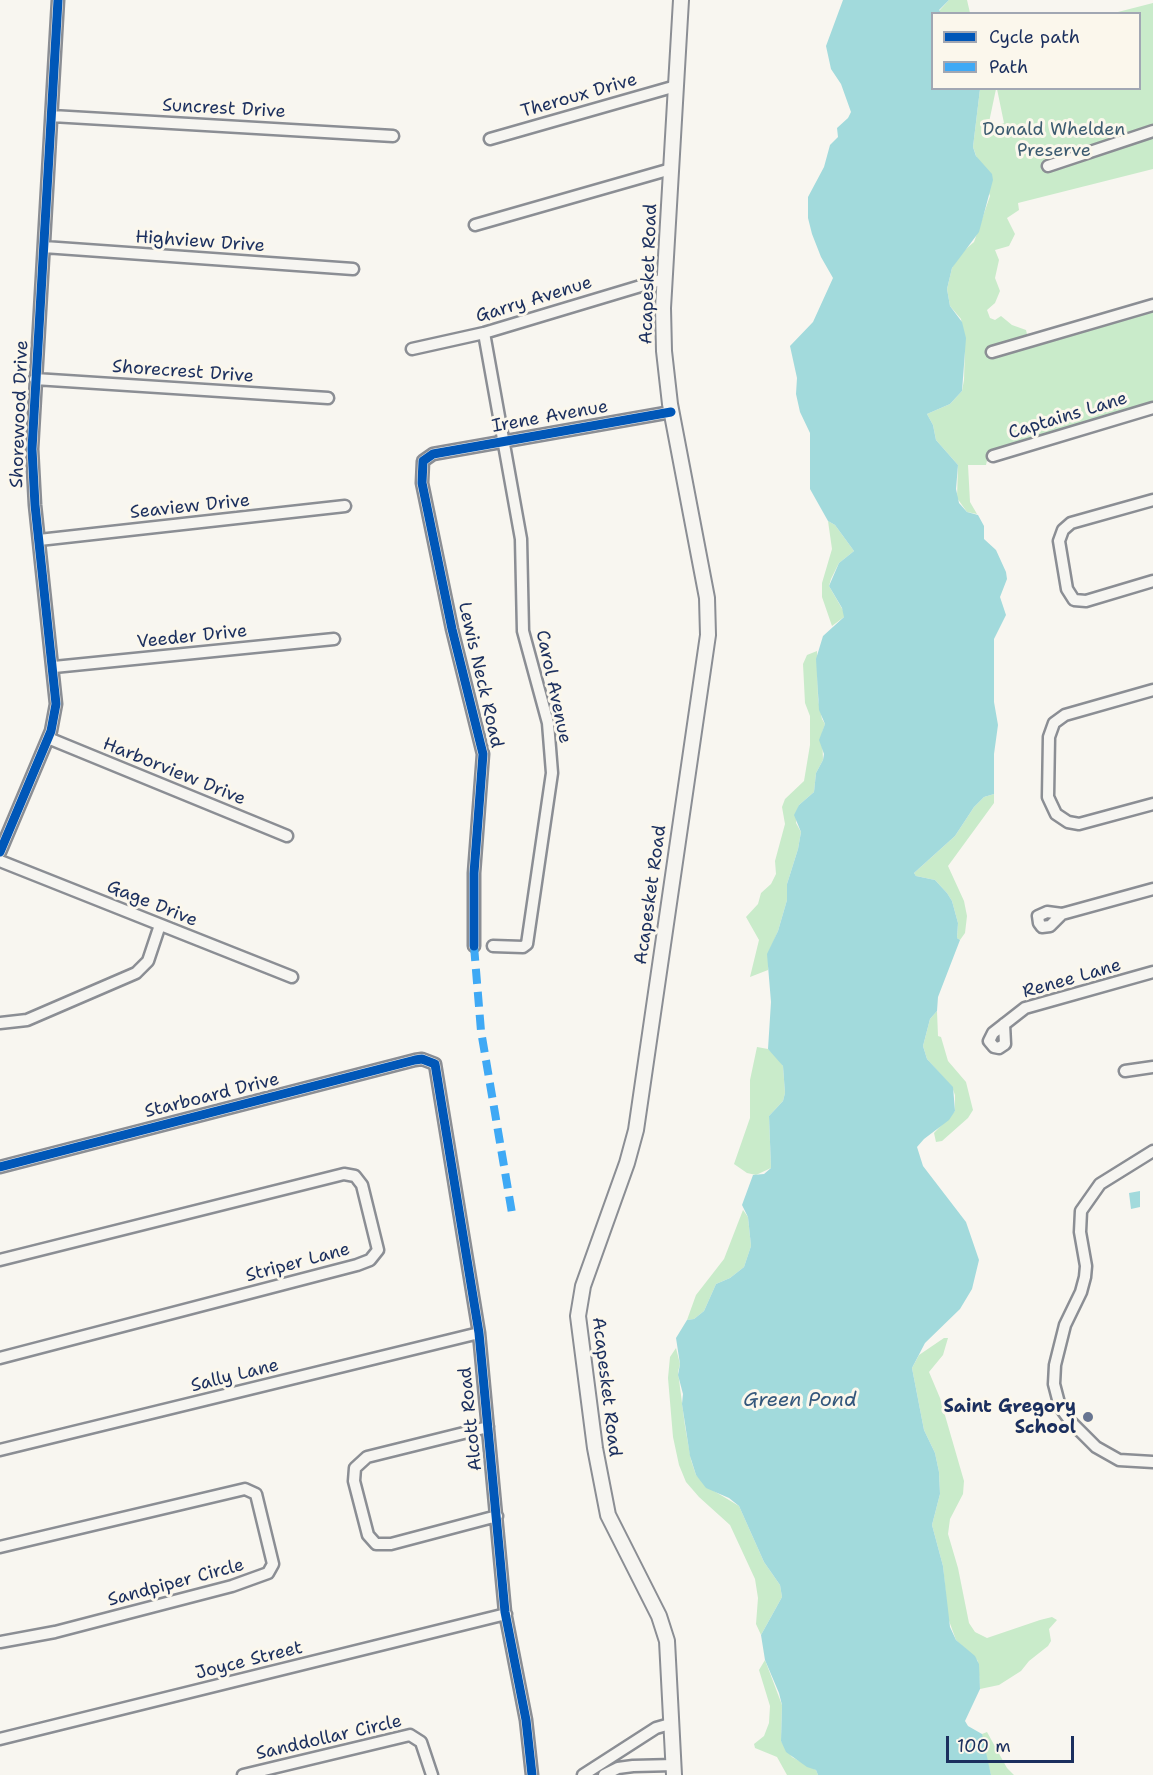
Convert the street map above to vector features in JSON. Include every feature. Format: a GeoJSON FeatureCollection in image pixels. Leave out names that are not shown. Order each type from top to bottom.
{"type":"FeatureCollection","features":[{"type":"Feature","properties":{"kind":"main road","name":"Acapesket Road"},"geometry":{"type":"LineString","coordinates":[[674,1770],[667,1641],[659,1616],[608,1515],[595,1448],[578,1316],[584,1286],[627,1163],[636,1130],[708,635],[707,598],[672,412],[663,351],[664,279],[681,0]]}},
{"type":"Feature","properties":{"kind":"street","name":"Shorewood Drive"},"geometry":{"type":"LineString","coordinates":[[0,852],[48,738],[56,711],[54,667],[39,540],[32,449],[58,0]]}},
{"type":"Feature","properties":{"kind":"street","name":"Theroux Drive"},"geometry":{"type":"LineString","coordinates":[[490,139],[676,86]]}},
{"type":"Feature","properties":{"kind":"street","name":"Suncrest Drive"},"geometry":{"type":"LineString","coordinates":[[52,116],[393,136]]}},
{"type":"Feature","properties":{"kind":"street"},"geometry":{"type":"LineString","coordinates":[[1048,166],[1153,132]]}},
{"type":"Feature","properties":{"kind":"street"},"geometry":{"type":"LineString","coordinates":[[474,225],[671,169]]}},
{"type":"Feature","properties":{"kind":"street","name":"Highview Drive"},"geometry":{"type":"LineString","coordinates":[[44,247],[353,269]]}},
{"type":"Feature","properties":{"kind":"street","name":"Garry Avenue"},"geometry":{"type":"LineString","coordinates":[[412,349],[484,333],[664,279]]}},
{"type":"Feature","properties":{"kind":"street"},"geometry":{"type":"LineString","coordinates":[[992,351],[1153,305]]}},
{"type":"Feature","properties":{"kind":"street","name":"Carol Avenue"},"geometry":{"type":"LineString","coordinates":[[484,333],[505,442],[523,560],[523,631],[548,723],[552,773],[527,944],[523,947],[493,946]]}},
{"type":"Feature","properties":{"kind":"street","name":"Shorecrest Drive"},"geometry":{"type":"LineString","coordinates":[[35,379],[328,398]]}},
{"type":"Feature","properties":{"kind":"street","name":"Captains Lane"},"geometry":{"type":"LineString","coordinates":[[993,456],[1153,408]]}},
{"type":"Feature","properties":{"kind":"street","name":"Irene Avenue"},"geometry":{"type":"LineString","coordinates":[[433,454],[672,412]]}},
{"type":"Feature","properties":{"kind":"street","name":"Lewis Neck Road"},"geometry":{"type":"LineString","coordinates":[[433,454],[426,457],[422,466],[422,483],[452,630],[483,754],[474,873],[474,946]]}},
{"type":"Feature","properties":{"kind":"street"},"geometry":{"type":"LineString","coordinates":[[1153,500],[1071,523],[1063,530],[1059,541],[1067,589],[1074,600],[1086,601],[1153,581]]}},
{"type":"Feature","properties":{"kind":"street","name":"Seaview Drive"},"geometry":{"type":"LineString","coordinates":[[39,540],[345,506]]}},
{"type":"Feature","properties":{"kind":"street","name":"Veeder Drive"},"geometry":{"type":"LineString","coordinates":[[54,667],[334,639]]}},
{"type":"Feature","properties":{"kind":"street"},"geometry":{"type":"LineString","coordinates":[[1153,690],[1065,715],[1054,723],[1049,737],[1048,797],[1056,814],[1068,822],[1079,824],[1153,804]]}},
{"type":"Feature","properties":{"kind":"street","name":"Harborview Drive"},"geometry":{"type":"LineString","coordinates":[[48,738],[287,836]]}},
{"type":"Feature","properties":{"kind":"street","name":"Gage Drive"},"geometry":{"type":"LineString","coordinates":[[0,861],[292,977]]}},
{"type":"Feature","properties":{"kind":"street"},"geometry":{"type":"LineString","coordinates":[[1062,914],[1153,890]]}},
{"type":"Feature","properties":{"kind":"street"},"geometry":{"type":"LineString","coordinates":[[0,1023],[27,1020],[136,973],[148,961],[160,925]]}},
{"type":"Feature","properties":{"kind":"street","name":"Renee Lane"},"geometry":{"type":"LineString","coordinates":[[1004,1024],[1025,1008],[1153,972]]}},
{"type":"Feature","properties":{"kind":"street","name":"Starboard Drive"},"geometry":{"type":"LineString","coordinates":[[0,1167],[415,1060],[432,1062]]}},
{"type":"Feature","properties":{"kind":"street","name":"Alcott Road"},"geometry":{"type":"LineString","coordinates":[[432,1062],[436,1065],[449,1134],[478,1333],[506,1614],[528,1729],[532,1775]]}},
{"type":"Feature","properties":{"kind":"street"},"geometry":{"type":"LineString","coordinates":[[1125,1071],[1153,1067]]}},
{"type":"Feature","properties":{"kind":"street"},"geometry":{"type":"LineString","coordinates":[[1153,1151],[1100,1184],[1081,1210],[1080,1232],[1086,1266],[1085,1277],[1065,1325],[1055,1365],[1054,1384],[1060,1407],[1071,1422],[1096,1447],[1119,1460],[1153,1462]]}},
{"type":"Feature","properties":{"kind":"street","name":"Striper Lane"},"geometry":{"type":"LineString","coordinates":[[0,1260],[344,1174],[355,1176],[362,1185],[378,1250],[370,1260],[357,1265],[0,1358]]}},
{"type":"Feature","properties":{"kind":"street","name":"Sally Lane"},"geometry":{"type":"LineString","coordinates":[[0,1450],[478,1333]]}},
{"type":"Feature","properties":{"kind":"street"},"geometry":{"type":"LineString","coordinates":[[488,1426],[368,1457],[355,1468],[354,1481],[368,1535],[376,1544],[391,1544],[497,1516]]}},
{"type":"Feature","properties":{"kind":"street","name":"Sandpiper Circle"},"geometry":{"type":"LineString","coordinates":[[0,1547],[244,1489],[256,1494],[273,1564],[268,1573],[232,1586],[55,1632],[0,1642]]}},
{"type":"Feature","properties":{"kind":"street","name":"Joyce Street"},"geometry":{"type":"LineString","coordinates":[[0,1739],[506,1614]]}},
{"type":"Feature","properties":{"kind":"street"},"geometry":{"type":"LineString","coordinates":[[583,1775],[656,1728],[670,1725]]}},
{"type":"Feature","properties":{"kind":"street","name":"Sanddollar Circle"},"geometry":{"type":"LineString","coordinates":[[243,1775],[410,1735],[421,1742],[432,1775]]}},
{"type":"Feature","properties":{"kind":"street"},"geometry":{"type":"LineString","coordinates":[[604,1775],[618,1768],[633,1766],[674,1770]]}},
{"type":"Feature","properties":{"kind":"green space"},"geometry":{"type":"Polygon","coordinates":[[[949,0],[967,0],[970,12],[940,12],[949,0]]]}},
{"type":"Feature","properties":{"kind":"green space","name":"Donald Whelden Preserve"},"geometry":{"type":"Polygon","coordinates":[[[1153,3],[1153,169],[1018,203],[1019,210],[1007,218],[1015,234],[1009,246],[995,250],[999,260],[995,278],[1000,291],[995,303],[987,310],[990,318],[995,320],[1001,316],[1012,325],[1026,330],[1028,338],[1153,309],[1153,404],[989,452],[986,465],[968,465],[970,502],[977,514],[967,512],[957,498],[958,465],[936,440],[933,425],[927,414],[950,404],[962,391],[964,380],[965,347],[961,319],[950,306],[947,289],[952,268],[960,254],[974,242],[990,196],[973,147],[980,90],[996,90],[988,127],[1004,123],[997,90],[1141,90],[1141,12],[1118,12],[1153,3]]]}},
{"type":"Feature","properties":{"kind":"green space"},"geometry":{"type":"Polygon","coordinates":[[[828,521],[835,525],[854,551],[839,563],[831,579],[829,586],[844,612],[844,617],[832,626],[822,597],[822,583],[832,549],[828,521]]]}},
{"type":"Feature","properties":{"kind":"green space"},"geometry":{"type":"Polygon","coordinates":[[[817,651],[818,699],[825,724],[822,733],[823,760],[816,773],[814,792],[799,805],[796,823],[801,832],[798,849],[787,884],[787,900],[768,954],[768,970],[750,977],[759,940],[746,917],[758,904],[761,893],[771,884],[776,874],[775,861],[785,824],[782,807],[785,799],[804,781],[810,745],[810,716],[805,703],[803,664],[807,655],[817,651]]]}},
{"type":"Feature","properties":{"kind":"green space"},"geometry":{"type":"Polygon","coordinates":[[[994,794],[994,803],[948,866],[964,901],[967,916],[965,933],[960,940],[957,938],[958,923],[952,901],[947,893],[935,880],[916,876],[914,873],[955,836],[974,807],[984,797],[994,794]]]}},
{"type":"Feature","properties":{"kind":"green space"},"geometry":{"type":"Polygon","coordinates":[[[937,1011],[938,1036],[941,1037],[948,1061],[966,1082],[973,1110],[968,1118],[942,1141],[936,1142],[934,1133],[955,1111],[955,1095],[952,1087],[927,1059],[923,1046],[930,1019],[937,1011]]]}},
{"type":"Feature","properties":{"kind":"green space"},"geometry":{"type":"Polygon","coordinates":[[[757,1047],[768,1049],[778,1057],[783,1066],[785,1093],[783,1101],[769,1116],[771,1168],[756,1175],[747,1173],[734,1164],[750,1118],[750,1080],[757,1047]]]}},
{"type":"Feature","properties":{"kind":"green space"},"geometry":{"type":"Polygon","coordinates":[[[743,1210],[748,1217],[751,1246],[744,1267],[730,1278],[716,1284],[704,1311],[694,1319],[687,1320],[696,1295],[724,1259],[743,1210]]]}},
{"type":"Feature","properties":{"kind":"green space"},"geometry":{"type":"Polygon","coordinates":[[[944,1338],[948,1338],[943,1355],[929,1372],[940,1398],[964,1481],[963,1494],[950,1519],[948,1534],[958,1568],[969,1623],[975,1632],[987,1638],[1040,1620],[1052,1617],[1057,1620],[1049,1629],[1051,1641],[1048,1646],[1029,1661],[1021,1671],[999,1685],[980,1689],[978,1661],[956,1640],[948,1618],[943,1566],[932,1525],[940,1494],[939,1472],[935,1453],[924,1430],[912,1368],[919,1355],[944,1338]]]}},
{"type":"Feature","properties":{"kind":"green space"},"geometry":{"type":"Polygon","coordinates":[[[676,1348],[680,1364],[678,1372],[685,1426],[696,1475],[714,1491],[739,1506],[764,1562],[780,1585],[782,1597],[761,1635],[756,1624],[758,1598],[755,1579],[730,1525],[686,1482],[679,1465],[673,1437],[668,1378],[670,1357],[676,1348]]]}},
{"type":"Feature","properties":{"kind":"green space"},"geometry":{"type":"Polygon","coordinates":[[[765,1660],[782,1705],[781,1741],[792,1757],[816,1770],[818,1775],[787,1775],[777,1757],[755,1748],[754,1744],[764,1736],[769,1723],[770,1706],[759,1670],[765,1660]]]}},
{"type":"Feature","properties":{"kind":"green space"},"geometry":{"type":"Polygon","coordinates":[[[987,1732],[1007,1768],[1014,1775],[991,1775],[982,1741],[982,1734],[987,1732]]]}},
{"type":"Feature","properties":{"kind":"water","name":"Green Pond"},"geometry":{"type":"Polygon","coordinates":[[[843,0],[949,0],[939,10],[940,12],[931,12],[931,90],[980,90],[973,147],[976,156],[992,174],[993,180],[979,232],[952,268],[947,289],[950,306],[962,322],[966,338],[962,391],[950,404],[927,414],[933,425],[936,440],[958,465],[956,489],[959,503],[967,512],[978,515],[984,526],[984,539],[996,550],[1006,572],[1007,579],[1000,597],[1006,615],[994,639],[994,702],[998,725],[994,754],[994,794],[984,797],[974,807],[955,836],[914,873],[916,876],[935,880],[947,893],[952,901],[958,923],[957,938],[960,940],[938,997],[937,1011],[930,1019],[923,1046],[927,1059],[953,1087],[955,1111],[949,1120],[917,1147],[923,1166],[966,1222],[979,1260],[972,1289],[960,1309],[925,1343],[912,1368],[924,1430],[935,1453],[939,1472],[940,1494],[932,1525],[943,1566],[950,1627],[956,1640],[975,1656],[979,1664],[980,1689],[965,1721],[968,1726],[982,1734],[991,1775],[818,1775],[816,1770],[807,1767],[786,1752],[781,1741],[782,1705],[765,1660],[761,1635],[782,1597],[780,1585],[764,1562],[739,1506],[729,1498],[706,1488],[696,1475],[690,1456],[682,1404],[683,1394],[678,1375],[680,1364],[676,1338],[687,1320],[694,1319],[704,1311],[716,1284],[730,1278],[744,1267],[751,1246],[748,1217],[742,1205],[753,1175],[764,1174],[771,1168],[769,1116],[783,1101],[785,1093],[783,1066],[768,1049],[771,1002],[767,954],[778,931],[787,900],[787,884],[798,849],[801,832],[794,815],[799,805],[814,792],[816,773],[823,760],[824,754],[819,740],[825,724],[819,710],[816,659],[823,636],[844,617],[842,608],[829,586],[839,563],[854,551],[835,525],[828,521],[810,489],[810,433],[800,412],[796,394],[797,378],[790,346],[813,322],[833,278],[821,257],[808,218],[808,197],[824,167],[830,145],[838,137],[837,128],[851,112],[841,84],[831,69],[826,46],[843,0]]]}},
{"type":"Feature","properties":{"kind":"water"},"geometry":{"type":"Polygon","coordinates":[[[1140,1191],[1140,1207],[1131,1209],[1129,1193],[1140,1191]]]}},
{"type":"Feature","properties":{"kind":"marked path"},"geometry":{"type":"LineString","coordinates":[[474,946],[481,1031],[513,1219]]}},
{"type":"Feature","properties":{"kind":"cycle path"},"geometry":{"type":"LineString","coordinates":[[0,852],[51,731],[56,704],[35,505],[32,449],[58,0]]}},
{"type":"Feature","properties":{"kind":"cycle path"},"geometry":{"type":"LineString","coordinates":[[474,946],[474,873],[483,754],[452,629],[422,483],[423,461],[433,454],[671,412]]}},
{"type":"Feature","properties":{"kind":"cycle path"},"geometry":{"type":"LineString","coordinates":[[0,1167],[415,1060],[422,1059],[435,1064],[479,1333],[505,1612],[526,1720],[532,1775]]}},
{"type":"Feature","properties":{"kind":"place","name":"Saint Gregory School"},"geometry":{"type":"Point","coordinates":[1088,1417]}}]}
